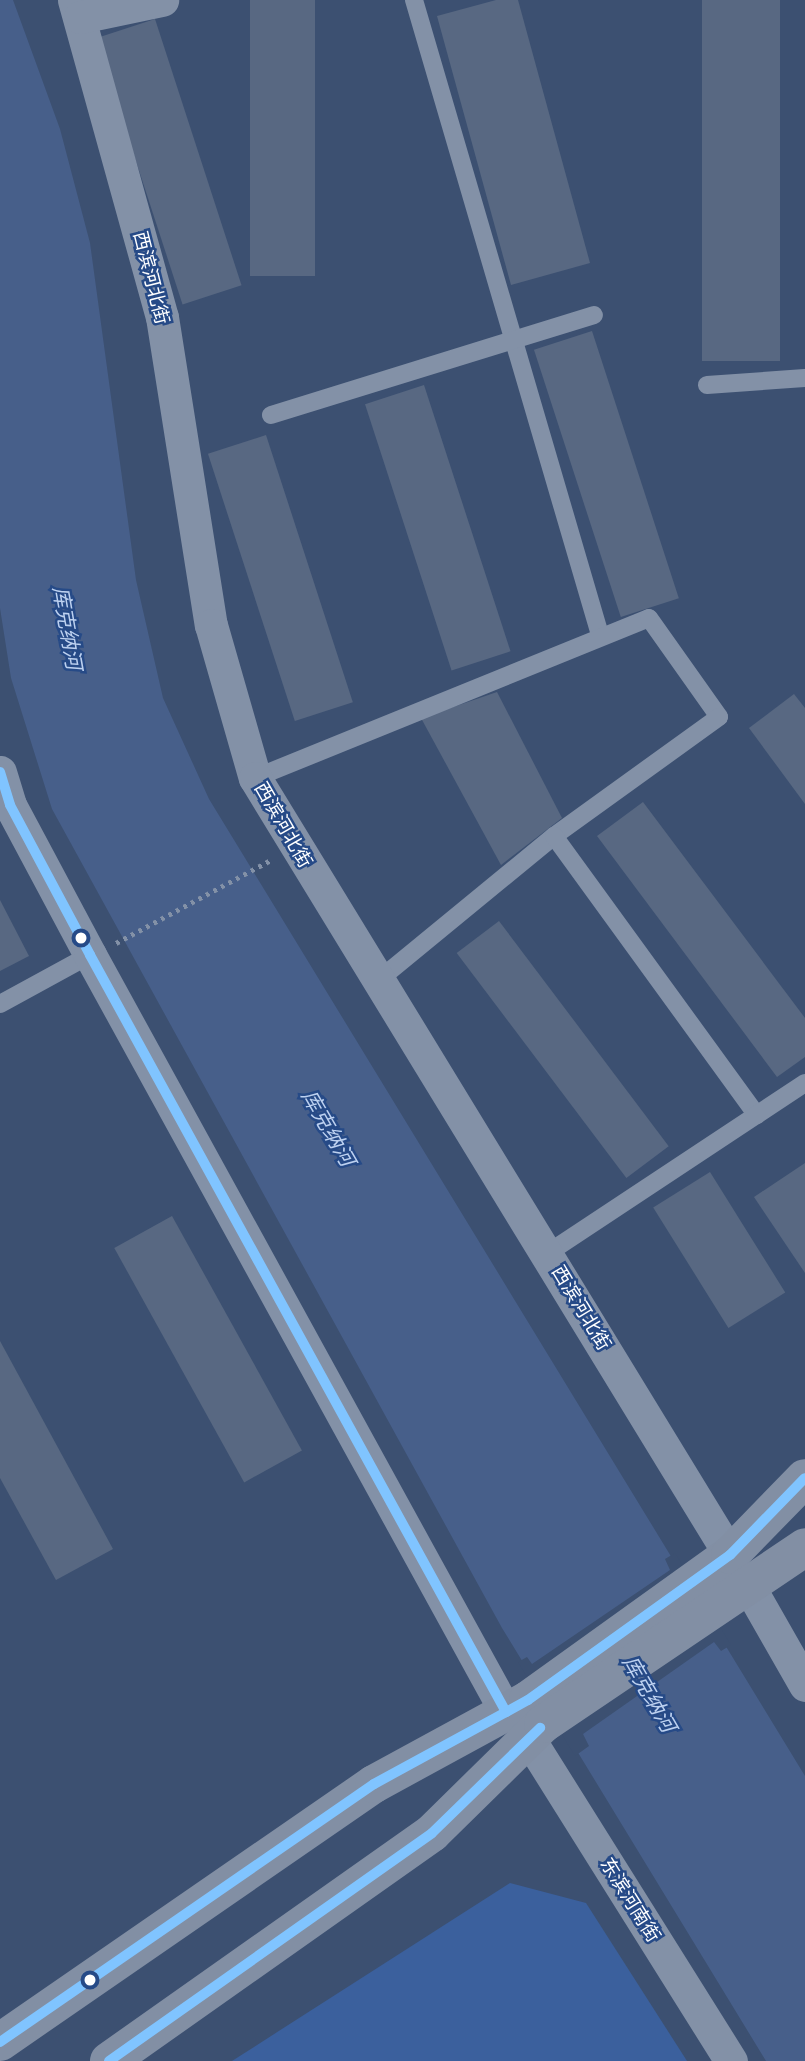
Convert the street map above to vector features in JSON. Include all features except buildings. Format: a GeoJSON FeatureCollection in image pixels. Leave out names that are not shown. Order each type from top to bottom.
{"type":"FeatureCollection","features":[{"type":"Feature","properties":{"kind":"main road"},"geometry":{"type":"LineString","coordinates":[[723,1580],[805,1478]]}},
{"type":"Feature","properties":{"kind":"main road"},"geometry":{"type":"LineString","coordinates":[[0,2042],[374,1784],[527,1719],[723,1580],[805,1547]]}},
{"type":"Feature","properties":{"kind":"main road"},"geometry":{"type":"LineString","coordinates":[[109,2061],[432,1833],[527,1719]]}},
{"type":"Feature","properties":{"kind":"street"},"geometry":{"type":"LineString","coordinates":[[77,8],[162,0]]}},
{"type":"Feature","properties":{"kind":"street","name":"西滨河北街"},"geometry":{"type":"LineString","coordinates":[[77,8],[162,317],[211,625],[255,778],[375,983],[548,1253],[723,1580],[805,1685]]}},
{"type":"Feature","properties":{"kind":"street","name":"东滨河南街"},"geometry":{"type":"LineString","coordinates":[[0,772],[10,805],[103,949],[527,1719],[731,2061]]}},
{"type":"Feature","properties":{"kind":"lane"},"geometry":{"type":"LineString","coordinates":[[414,0],[600,635]]}},
{"type":"Feature","properties":{"kind":"lane"},"geometry":{"type":"LineString","coordinates":[[271,415],[594,315]]}},
{"type":"Feature","properties":{"kind":"lane"},"geometry":{"type":"LineString","coordinates":[[707,385],[805,378]]}},
{"type":"Feature","properties":{"kind":"lane"},"geometry":{"type":"LineString","coordinates":[[255,778],[600,635],[649,618],[719,716],[554,836],[375,983]]}},
{"type":"Feature","properties":{"kind":"lane"},"geometry":{"type":"LineString","coordinates":[[554,836],[757,1115]]}},
{"type":"Feature","properties":{"kind":"lane"},"geometry":{"type":"LineString","coordinates":[[0,1004],[103,949]]}},
{"type":"Feature","properties":{"kind":"lane"},"geometry":{"type":"LineString","coordinates":[[548,1253],[805,1083]]}},
{"type":"Feature","properties":{"kind":"path"},"geometry":{"type":"LineString","coordinates":[[103,949],[259,866]]}},
{"type":"Feature","properties":{"kind":"shaded area"},"geometry":{"type":"Polygon","coordinates":[[[510,1883],[586,1903],[687,2061],[232,2061],[510,1883]]]}},
{"type":"Feature","properties":{"kind":"water","name":"库克纳河"},"geometry":{"type":"Polygon","coordinates":[[[0,0],[13,0],[60,129],[90,243],[136,580],[163,698],[209,799],[805,1776],[805,2061],[766,2061],[502,1628],[52,809],[11,678],[0,608],[0,0]]]}},
{"type":"Feature","properties":{"kind":"pier"},"geometry":{"type":"Polygon","coordinates":[[[675,1553],[731,1645],[721,1651],[714,1642],[583,1734],[589,1746],[575,1756],[518,1662],[527,1657],[532,1664],[670,1570],[665,1559],[675,1553]]]}},
{"type":"Feature","properties":{"kind":"transit line"},"geometry":{"type":"LineString","coordinates":[[0,772],[10,805],[90,955],[506,1712]]}},
{"type":"Feature","properties":{"kind":"transit line"},"geometry":{"type":"LineString","coordinates":[[0,2042],[374,1784],[528,1700],[730,1555],[805,1478]]}},
{"type":"Feature","properties":{"kind":"transit line"},"geometry":{"type":"LineString","coordinates":[[109,2061],[432,1833],[540,1728]]}}]}
